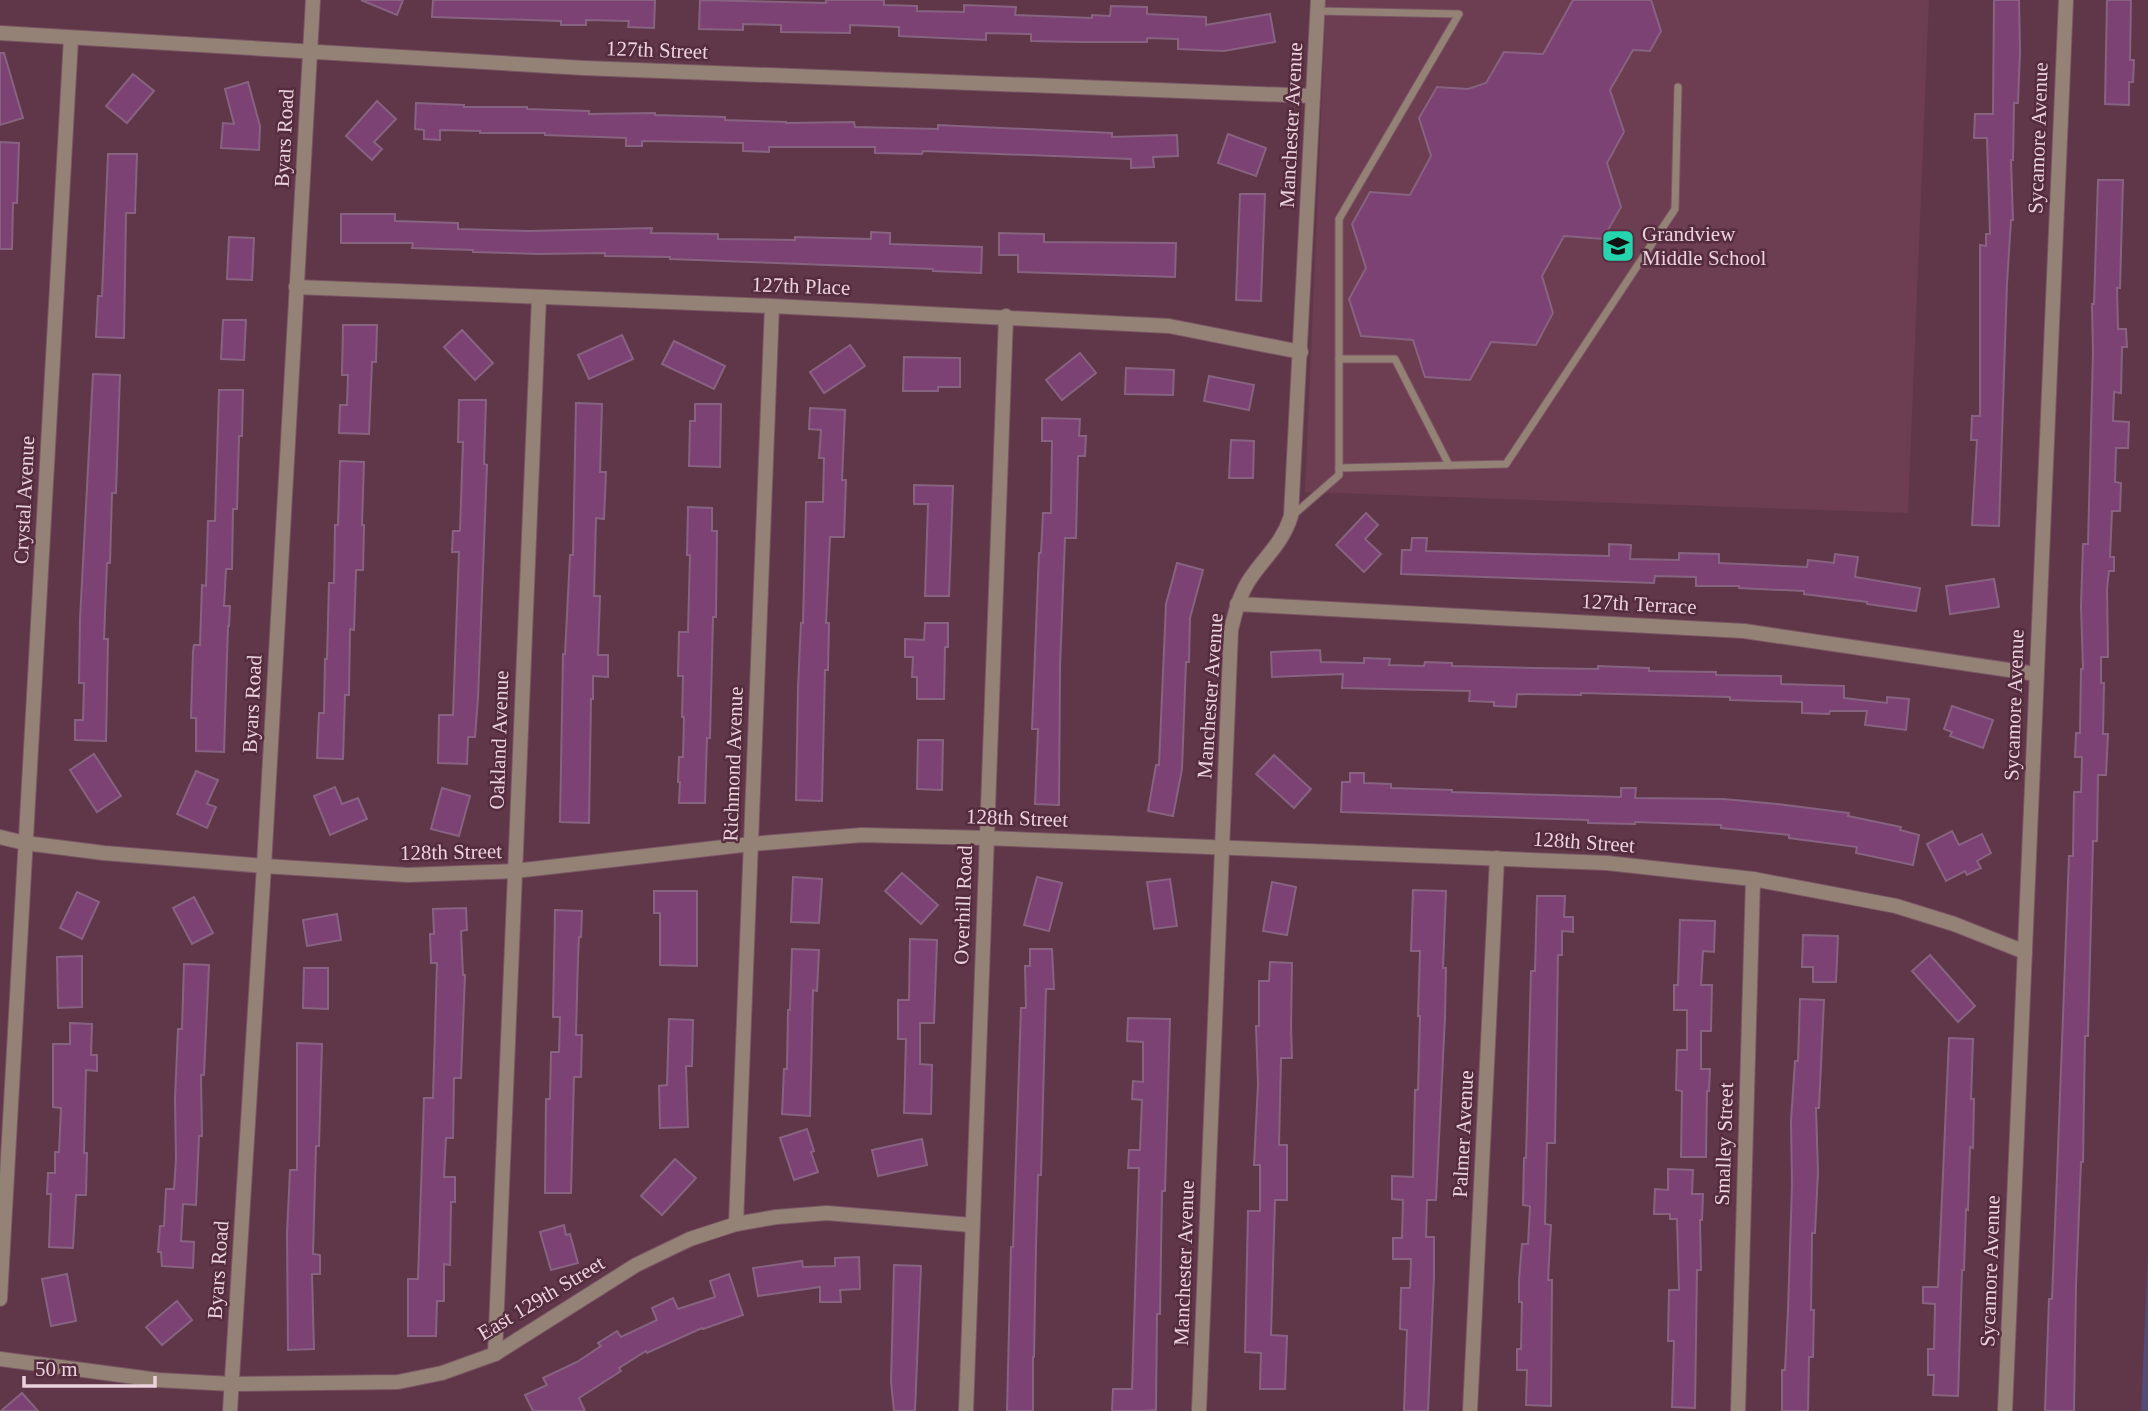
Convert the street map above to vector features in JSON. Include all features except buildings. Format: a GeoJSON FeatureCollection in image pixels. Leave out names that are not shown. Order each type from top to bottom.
{"type":"FeatureCollection","features":[{"type":"Feature","properties":{"kind":"street","name":"Byars Road"},"geometry":{"type":"LineString","coordinates":[[230,1411],[313,0]]}},
{"type":"Feature","properties":{"kind":"street","name":"Sycamore Avenue"},"geometry":{"type":"LineString","coordinates":[[2005,1411],[2066,0]]}},
{"type":"Feature","properties":{"kind":"street","name":"Manchester Avenue"},"geometry":{"type":"LineString","coordinates":[[1199,1411],[1231,630],[1237,604],[1249,581],[1286,533],[1291,516],[1318,6]]}},
{"type":"Feature","properties":{"kind":"street","name":"127th Street"},"geometry":{"type":"LineString","coordinates":[[0,33],[584,68],[1313,96]]}},
{"type":"Feature","properties":{"kind":"street","name":"Crystal Avenue"},"geometry":{"type":"LineString","coordinates":[[0,1299],[71,38]]}},
{"type":"Feature","properties":{"kind":"street","name":"127th Place"},"geometry":{"type":"LineString","coordinates":[[296,287],[1006,316],[1169,326],[1301,352]]}},
{"type":"Feature","properties":{"kind":"street","name":"Oakland Avenue"},"geometry":{"type":"LineString","coordinates":[[495,1354],[539,297]]}},
{"type":"Feature","properties":{"kind":"street","name":"Richmond Avenue"},"geometry":{"type":"LineString","coordinates":[[736,1224],[772,306]]}},
{"type":"Feature","properties":{"kind":"street","name":"Overhill Road"},"geometry":{"type":"LineString","coordinates":[[966,1411],[1006,316]]}},
{"type":"Feature","properties":{"kind":"street","name":"127th Terrace"},"geometry":{"type":"LineString","coordinates":[[1237,604],[1744,631],[2036,674]]}},
{"type":"Feature","properties":{"kind":"street","name":"128th Street"},"geometry":{"type":"LineString","coordinates":[[0,837],[25,843],[104,853],[408,875],[515,871],[751,844],[862,835],[1607,863],[1753,879],[1896,906],[1954,924],[2025,952]]}},
{"type":"Feature","properties":{"kind":"street","name":"Palmer Avenue"},"geometry":{"type":"LineString","coordinates":[[1470,1411],[1497,858]]}},
{"type":"Feature","properties":{"kind":"street","name":"Smalley Street"},"geometry":{"type":"LineString","coordinates":[[1738,1411],[1753,879]]}},
{"type":"Feature","properties":{"kind":"street","name":"East 129th Street"},"geometry":{"type":"LineString","coordinates":[[0,1359],[158,1380],[232,1384],[398,1382],[442,1373],[495,1354],[636,1265],[690,1239],[736,1224],[776,1217],[827,1213],[971,1225]]}},
{"type":"Feature","properties":{"kind":"lane"},"geometry":{"type":"LineString","coordinates":[[1291,516],[1339,475],[1339,219],[1460,15],[1318,6]]}},
{"type":"Feature","properties":{"kind":"lane"},"geometry":{"type":"LineString","coordinates":[[1339,468],[1506,464],[1675,209],[1678,87]]}},
{"type":"Feature","properties":{"kind":"lane"},"geometry":{"type":"LineString","coordinates":[[1339,359],[1395,359],[1449,465]]}},
{"type":"Feature","properties":{"kind":"shaded area","name":"Grandview Middle School"},"geometry":{"type":"Polygon","coordinates":[[[1326,0],[1929,0],[1908,513],[1305,492],[1326,0]]]}},
{"type":"Feature","properties":{"kind":"shaded area"},"geometry":{"type":"Polygon","coordinates":[[[2148,1253],[2148,1411],[2141,1411],[2148,1253]]]}},
{"type":"Feature","properties":{"kind":"place","name":"Grandview Middle School"},"geometry":{"type":"Point","coordinates":[1618,246]}}]}
